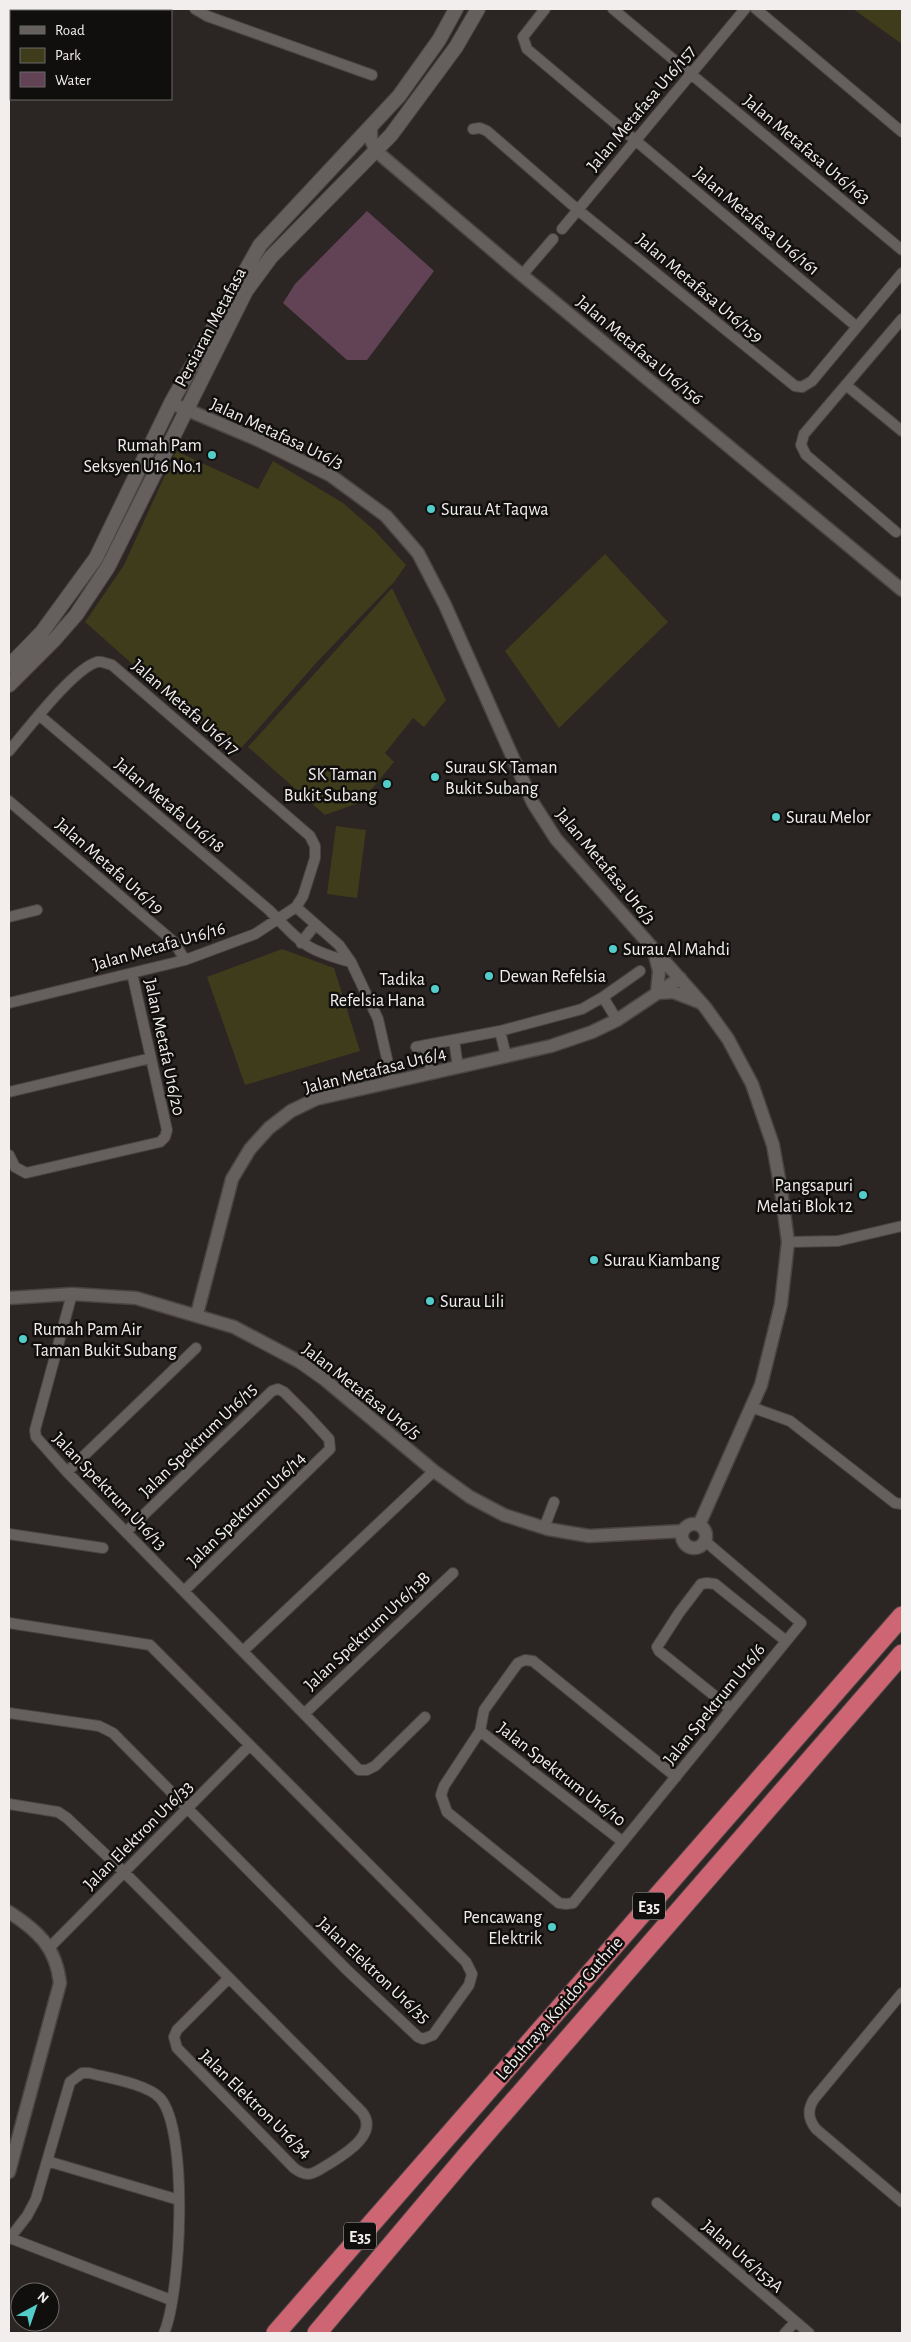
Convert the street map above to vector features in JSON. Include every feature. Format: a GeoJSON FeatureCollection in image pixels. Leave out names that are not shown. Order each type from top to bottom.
{"type":"FeatureCollection","features":[{"type":"Feature","properties":{"kind":"highway","name":"Lebuhraya Koridor Guthrie"},"geometry":{"type":"LineString","coordinates":[[276,2333],[902,1616]]}},
{"type":"Feature","properties":{"kind":"highway","name":"Lebuhraya Koridor Guthrie"},"geometry":{"type":"LineString","coordinates":[[316,2333],[468,2154],[902,1654]]}},
{"type":"Feature","properties":{"kind":"main road","name":"Persiaran Metafasa"},"geometry":{"type":"LineString","coordinates":[[9,666],[42,632],[96,558],[171,403],[260,245],[399,96],[427,57],[456,9]]}},
{"type":"Feature","properties":{"kind":"main road","name":"Persiaran Metafasa"},"geometry":{"type":"LineString","coordinates":[[9,685],[71,621],[108,567],[188,411],[220,341],[246,291],[271,257],[391,135],[456,48],[478,9]]}},
{"type":"Feature","properties":{"kind":"street"},"geometry":{"type":"LineString","coordinates":[[195,9],[207,16],[372,76]]}},
{"type":"Feature","properties":{"kind":"street","name":"Jalan Metafasa U16/161"},"geometry":{"type":"LineString","coordinates":[[545,9],[523,37],[527,49],[857,327]]}},
{"type":"Feature","properties":{"kind":"street","name":"Jalan Metafasa U16/163"},"geometry":{"type":"LineString","coordinates":[[614,9],[902,250]]}},
{"type":"Feature","properties":{"kind":"street","name":"Jalan Metafasa U16/157"},"geometry":{"type":"LineString","coordinates":[[562,229],[745,9]]}},
{"type":"Feature","properties":{"kind":"street"},"geometry":{"type":"LineString","coordinates":[[756,9],[902,132]]}},
{"type":"Feature","properties":{"kind":"street"},"geometry":{"type":"LineString","coordinates":[[371,127],[371,140],[376,151]]}},
{"type":"Feature","properties":{"kind":"street","name":"Jalan Metafasa U16/159"},"geometry":{"type":"LineString","coordinates":[[473,128],[487,131],[578,210],[687,297],[788,382],[802,387],[812,381],[857,327]]}},
{"type":"Feature","properties":{"kind":"street"},"geometry":{"type":"LineString","coordinates":[[353,147],[365,146],[376,151]]}},
{"type":"Feature","properties":{"kind":"street","name":"Jalan Metafasa U16/156"},"geometry":{"type":"LineString","coordinates":[[376,151],[522,275],[902,590]]}},
{"type":"Feature","properties":{"kind":"street"},"geometry":{"type":"LineString","coordinates":[[522,275],[553,239]]}},
{"type":"Feature","properties":{"kind":"street"},"geometry":{"type":"LineString","coordinates":[[857,327],[902,273]]}},
{"type":"Feature","properties":{"kind":"street"},"geometry":{"type":"LineString","coordinates":[[896,532],[806,455],[801,445],[804,434],[900,325]]}},
{"type":"Feature","properties":{"kind":"street"},"geometry":{"type":"LineString","coordinates":[[846,385],[902,431]]}},
{"type":"Feature","properties":{"kind":"street","name":"Jalan Metafasa U16/3"},"geometry":{"type":"LineString","coordinates":[[171,403],[256,439],[330,475],[386,516],[418,552],[445,605],[533,803],[556,839],[702,1003],[728,1038],[752,1084],[773,1145],[788,1242],[781,1304],[761,1385],[699,1525]]}},
{"type":"Feature","properties":{"kind":"street","name":"Jalan Metafa U16/17"},"geometry":{"type":"LineString","coordinates":[[39,715],[87,666],[100,662],[112,665],[310,836]]}},
{"type":"Feature","properties":{"kind":"street"},"geometry":{"type":"LineString","coordinates":[[9,751],[39,715]]}},
{"type":"Feature","properties":{"kind":"street","name":"Jalan Metafa U16/18"},"geometry":{"type":"LineString","coordinates":[[39,715],[278,920],[301,943],[324,955],[351,962]]}},
{"type":"Feature","properties":{"kind":"street","name":"Jalan Metafa U16/19"},"geometry":{"type":"LineString","coordinates":[[9,801],[174,942],[185,960]]}},
{"type":"Feature","properties":{"kind":"street","name":"Jalan Metafa U16/16"},"geometry":{"type":"LineString","coordinates":[[9,1003],[185,960],[255,934],[296,907],[303,896],[315,858],[315,846],[310,836]]}},
{"type":"Feature","properties":{"kind":"street"},"geometry":{"type":"LineString","coordinates":[[296,907],[339,945],[351,962],[378,1019],[392,1081]]}},
{"type":"Feature","properties":{"kind":"street"},"geometry":{"type":"LineString","coordinates":[[9,917],[37,910]]}},
{"type":"Feature","properties":{"kind":"street"},"geometry":{"type":"LineString","coordinates":[[301,943],[315,925]]}},
{"type":"Feature","properties":{"kind":"street"},"geometry":{"type":"LineString","coordinates":[[653,948],[659,971],[657,993],[673,992],[702,1003]]}},
{"type":"Feature","properties":{"kind":"street","name":"Jalan Metafasa U16/4"},"geometry":{"type":"LineString","coordinates":[[431,1073],[421,1046],[500,1031],[582,1009],[604,997],[640,971]]}},
{"type":"Feature","properties":{"kind":"street","name":"Jalan Metafa U16/20"},"geometry":{"type":"LineString","coordinates":[[9,1155],[15,1167],[26,1173],[160,1142],[165,1137],[166,1130],[132,972]]}},
{"type":"Feature","properties":{"kind":"street","name":"Jalan Metafasa U16/4"},"geometry":{"type":"LineString","coordinates":[[197,1314],[232,1179],[250,1149],[276,1122],[291,1111],[316,1099],[551,1046],[592,1032],[617,1020],[680,978]]}},
{"type":"Feature","properties":{"kind":"street"},"geometry":{"type":"LineString","coordinates":[[604,997],[617,1020]]}},
{"type":"Feature","properties":{"kind":"street"},"geometry":{"type":"LineString","coordinates":[[500,1031],[506,1056]]}},
{"type":"Feature","properties":{"kind":"street"},"geometry":{"type":"LineString","coordinates":[[454,1040],[458,1067]]}},
{"type":"Feature","properties":{"kind":"street"},"geometry":{"type":"LineString","coordinates":[[9,1092],[151,1058]]}},
{"type":"Feature","properties":{"kind":"street"},"geometry":{"type":"LineString","coordinates":[[788,1242],[838,1241],[902,1226]]}},
{"type":"Feature","properties":{"kind":"street","name":"Jalan Metafasa U16/5"},"geometry":{"type":"LineString","coordinates":[[9,1298],[72,1294],[136,1298],[197,1314],[234,1327],[300,1362],[324,1379],[434,1471],[470,1498],[504,1515],[544,1528],[589,1536],[683,1531]]}},
{"type":"Feature","properties":{"kind":"street","name":"Jalan Spektrum U16/13"},"geometry":{"type":"LineString","coordinates":[[72,1294],[35,1430],[36,1437],[67,1472],[359,1770],[366,1770],[375,1766],[424,1717]]}},
{"type":"Feature","properties":{"kind":"street"},"geometry":{"type":"LineString","coordinates":[[67,1472],[196,1348]]}},
{"type":"Feature","properties":{"kind":"street","name":"Jalan Spektrum U16/15"},"geometry":{"type":"LineString","coordinates":[[126,1532],[272,1391],[278,1389],[284,1392],[307,1414],[329,1439],[330,1449]]}},
{"type":"Feature","properties":{"kind":"street"},"geometry":{"type":"LineString","coordinates":[[751,1407],[790,1421],[895,1503],[902,1504]]}},
{"type":"Feature","properties":{"kind":"street","name":"Jalan Spektrum U16/14"},"geometry":{"type":"LineString","coordinates":[[184,1591],[330,1449]]}},
{"type":"Feature","properties":{"kind":"street"},"geometry":{"type":"LineString","coordinates":[[243,1651],[434,1471]]}},
{"type":"Feature","properties":{"kind":"street"},"geometry":{"type":"LineString","coordinates":[[544,1528],[554,1502]]}},
{"type":"Feature","properties":{"kind":"street"},"geometry":{"type":"LineString","coordinates":[[690,1525],[699,1525],[706,1531],[705,1540],[699,1547],[690,1547],[683,1540],[683,1531],[690,1525]]}},
{"type":"Feature","properties":{"kind":"street"},"geometry":{"type":"LineString","coordinates":[[9,1534],[103,1548]]}},
{"type":"Feature","properties":{"kind":"street","name":"Jalan Spektrum U16/6"},"geometry":{"type":"LineString","coordinates":[[480,1731],[444,1786],[441,1795],[443,1805],[447,1812],[559,1903],[573,1902],[800,1623],[705,1540]]}},
{"type":"Feature","properties":{"kind":"street","name":"Jalan Spektrum U16/13B"},"geometry":{"type":"LineString","coordinates":[[304,1714],[453,1572]]}},
{"type":"Feature","properties":{"kind":"street"},"geometry":{"type":"LineString","coordinates":[[731,1709],[658,1651],[658,1642],[701,1584],[707,1582],[715,1584],[786,1641]]}},
{"type":"Feature","properties":{"kind":"street","name":"Jalan Elektron U16/35"},"geometry":{"type":"LineString","coordinates":[[9,1623],[150,1645],[471,1968],[472,1980],[433,2035],[424,2039],[413,2034],[107,1729],[9,1713]]}},
{"type":"Feature","properties":{"kind":"street"},"geometry":{"type":"LineString","coordinates":[[480,1731],[484,1710],[518,1663],[525,1660],[533,1661],[676,1777]]}},
{"type":"Feature","properties":{"kind":"street","name":"Jalan Spektrum U16/10"},"geometry":{"type":"LineString","coordinates":[[480,1731],[623,1842]]}},
{"type":"Feature","properties":{"kind":"street","name":"Jalan Elektron U16/33"},"geometry":{"type":"LineString","coordinates":[[50,1947],[249,1746]]}},
{"type":"Feature","properties":{"kind":"street","name":"Jalan Elektron U16/34"},"geometry":{"type":"LineString","coordinates":[[9,1804],[63,1814],[124,1872],[230,1978],[366,2116],[364,2134],[354,2146],[313,2173],[300,2172],[294,2168],[182,2054],[175,2043],[176,2030],[230,1978]]}},
{"type":"Feature","properties":{"kind":"street"},"geometry":{"type":"LineString","coordinates":[[9,1912],[27,1924],[50,1947],[59,1970],[60,1983],[9,2172]]}},
{"type":"Feature","properties":{"kind":"street"},"geometry":{"type":"LineString","coordinates":[[902,1993],[814,2099],[809,2111],[809,2118],[816,2129],[902,2202]]}},
{"type":"Feature","properties":{"kind":"street"},"geometry":{"type":"LineString","coordinates":[[164,2333],[168,2324],[178,2266],[180,2228],[175,2148],[168,2112],[159,2097],[148,2090],[89,2073],[82,2073],[70,2082],[36,2199],[28,2216],[9,2239],[171,2300]]}},
{"type":"Feature","properties":{"kind":"street"},"geometry":{"type":"LineString","coordinates":[[47,2161],[179,2200]]}},
{"type":"Feature","properties":{"kind":"street","name":"Jalan U16/153A"},"geometry":{"type":"LineString","coordinates":[[657,2203],[809,2333]]}},
{"type":"Feature","properties":{"kind":"street"},"geometry":{"type":"LineString","coordinates":[[785,2333],[795,2322]]}},
{"type":"Feature","properties":{"kind":"green space"},"geometry":{"type":"Polygon","coordinates":[[[853,9],[902,9],[902,44],[853,9]]]}},
{"type":"Feature","properties":{"kind":"green space"},"geometry":{"type":"Polygon","coordinates":[[[176,451],[258,489],[273,461],[343,503],[374,530],[406,565],[394,582],[317,662],[235,755],[85,622],[124,565],[176,451]]]}},
{"type":"Feature","properties":{"kind":"green space"},"geometry":{"type":"Polygon","coordinates":[[[605,554],[668,622],[559,728],[505,651],[605,554]]]}},
{"type":"Feature","properties":{"kind":"green space"},"geometry":{"type":"Polygon","coordinates":[[[392,588],[446,700],[424,727],[413,718],[385,753],[394,762],[361,802],[325,815],[248,747],[392,588]]]}},
{"type":"Feature","properties":{"kind":"green space"},"geometry":{"type":"Polygon","coordinates":[[[336,826],[366,830],[357,898],[327,894],[336,826]]]}},
{"type":"Feature","properties":{"kind":"green space"},"geometry":{"type":"Polygon","coordinates":[[[282,949],[334,968],[360,1051],[245,1085],[207,977],[282,949]]]}},
{"type":"Feature","properties":{"kind":"water"},"geometry":{"type":"Polygon","coordinates":[[[367,211],[434,271],[367,360],[347,360],[283,303],[295,284],[367,211]]]}},
{"type":"Feature","properties":{"kind":"place","name":"Rumah Pam Seksyen U16 No.1"},"geometry":{"type":"Point","coordinates":[212,455]}},
{"type":"Feature","properties":{"kind":"place","name":"Surau At Taqwa"},"geometry":{"type":"Point","coordinates":[431,509]}},
{"type":"Feature","properties":{"kind":"place","name":"Surau SK Taman Bukit Subang"},"geometry":{"type":"Point","coordinates":[435,777]}},
{"type":"Feature","properties":{"kind":"place","name":"SK Taman Bukit Subang"},"geometry":{"type":"Point","coordinates":[387,784]}},
{"type":"Feature","properties":{"kind":"place","name":"Surau Melor"},"geometry":{"type":"Point","coordinates":[776,817]}},
{"type":"Feature","properties":{"kind":"place","name":"Surau Al Mahdi"},"geometry":{"type":"Point","coordinates":[613,949]}},
{"type":"Feature","properties":{"kind":"place","name":"Dewan Refelsia"},"geometry":{"type":"Point","coordinates":[489,976]}},
{"type":"Feature","properties":{"kind":"place","name":"Tadika Refelsia Hana"},"geometry":{"type":"Point","coordinates":[435,989]}},
{"type":"Feature","properties":{"kind":"place","name":"Pangsapuri Melati Blok 12"},"geometry":{"type":"Point","coordinates":[863,1195]}},
{"type":"Feature","properties":{"kind":"place","name":"Surau Kiambang"},"geometry":{"type":"Point","coordinates":[594,1260]}},
{"type":"Feature","properties":{"kind":"place","name":"Surau Lili"},"geometry":{"type":"Point","coordinates":[430,1301]}},
{"type":"Feature","properties":{"kind":"place","name":"Rumah Pam Air Taman Bukit Subang"},"geometry":{"type":"Point","coordinates":[23,1339]}},
{"type":"Feature","properties":{"kind":"place","name":"Pencawang Elektrik"},"geometry":{"type":"Point","coordinates":[552,1927]}}]}
